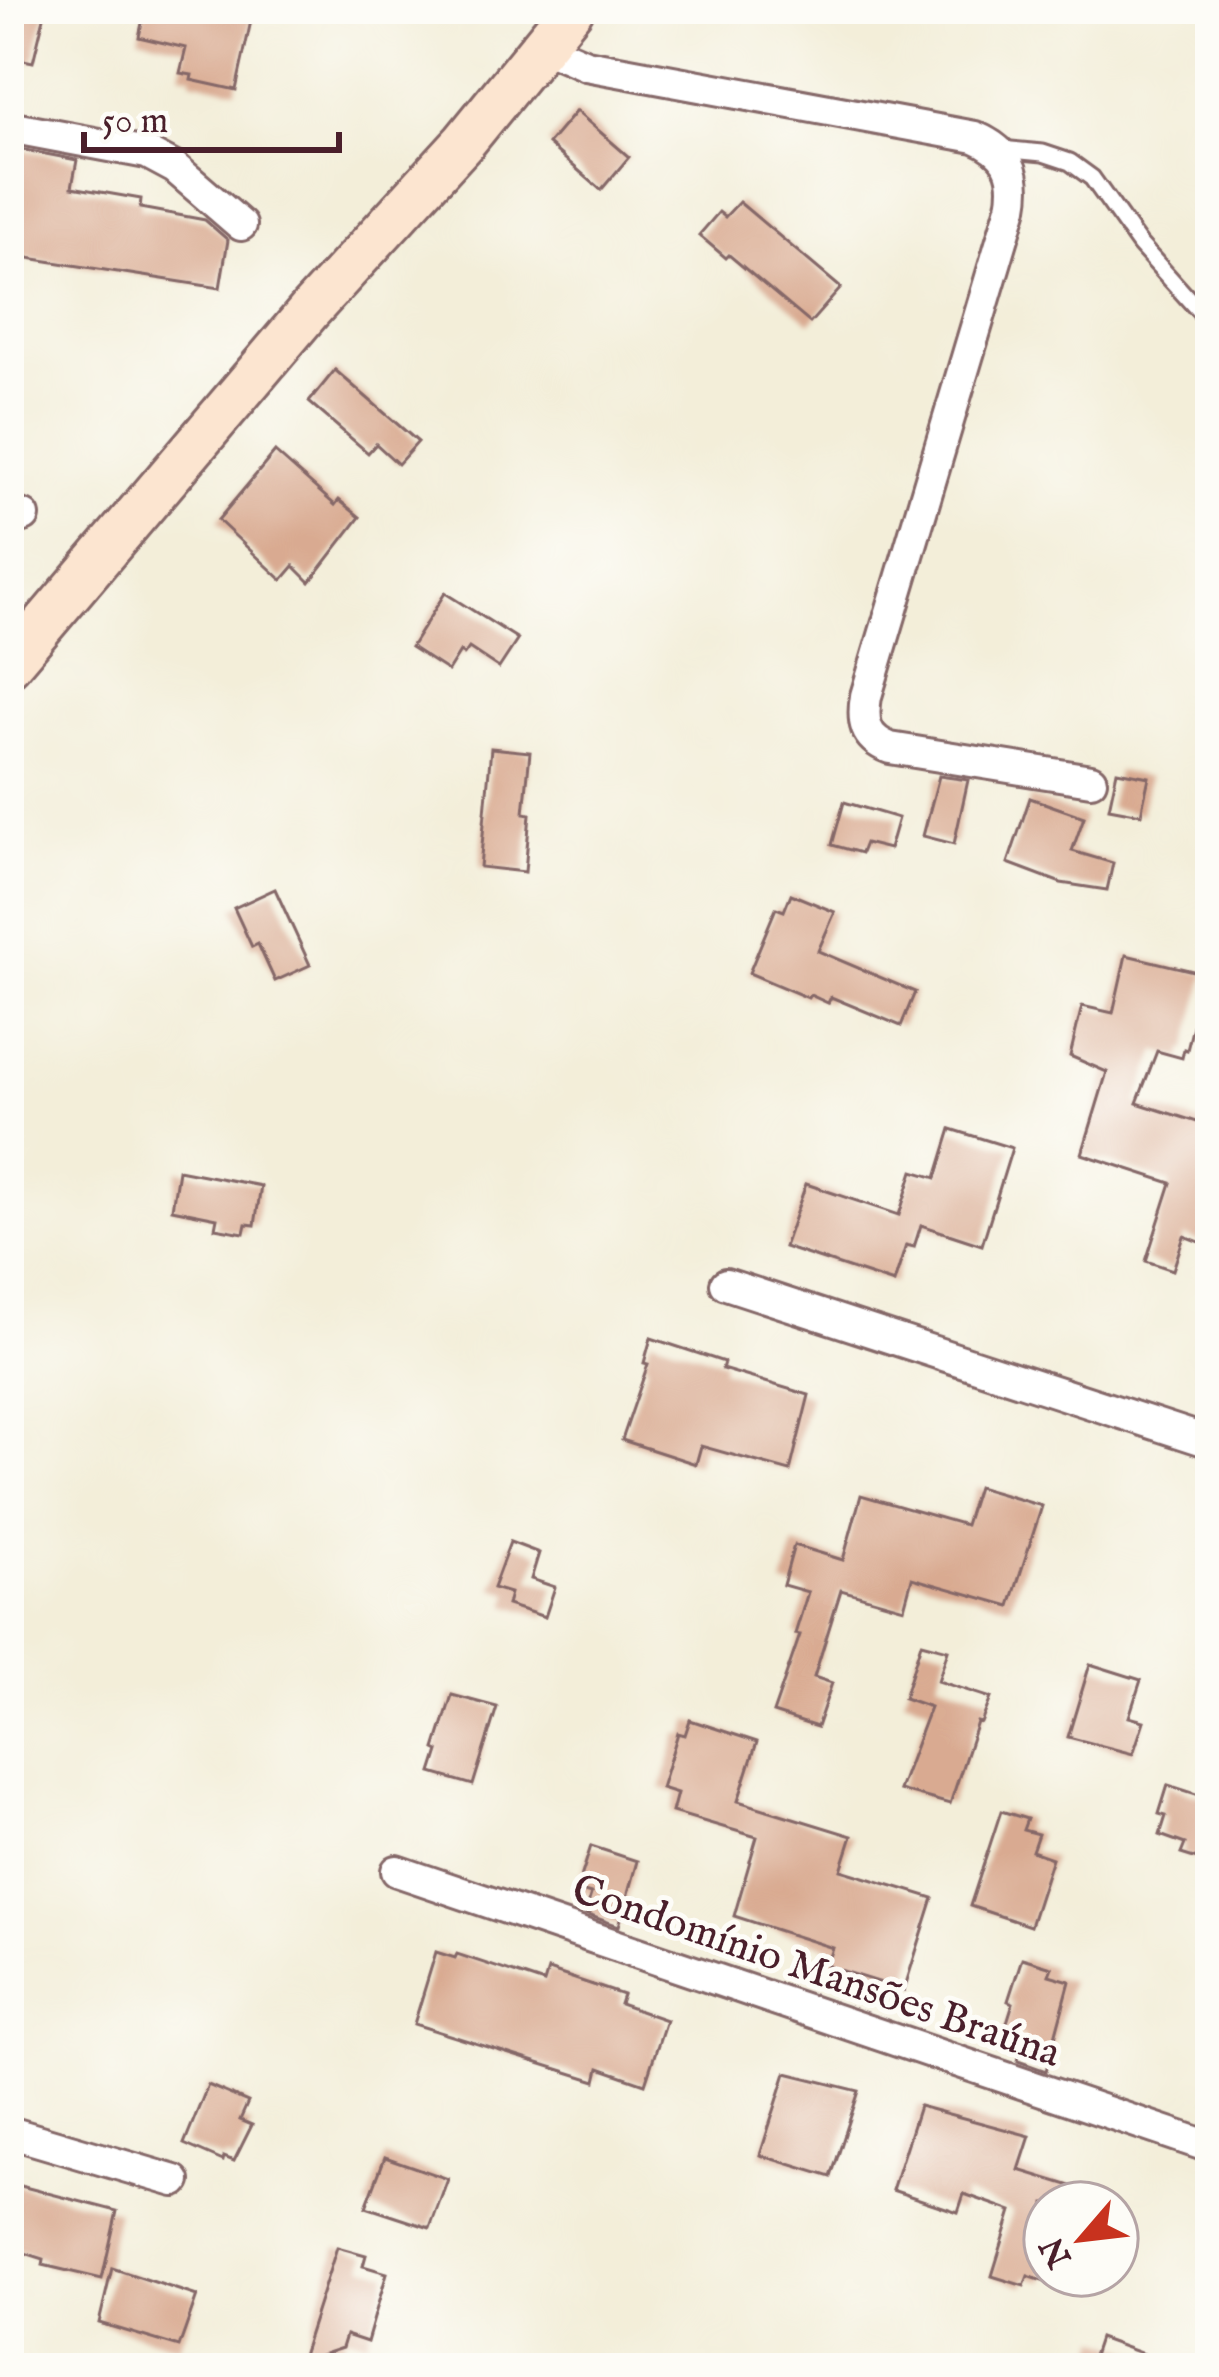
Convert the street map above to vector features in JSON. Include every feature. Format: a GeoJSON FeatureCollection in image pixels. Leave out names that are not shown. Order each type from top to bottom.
{"type":"FeatureCollection","features":[{"type":"Feature","properties":{"kind":"street"},"geometry":{"type":"LineString","coordinates":[[9,665],[310,310],[464,142],[559,22],[586,65],[975,137],[1000,149],[1014,178],[1012,207],[863,719],[876,742],[890,748],[1090,781]]}},
{"type":"Feature","properties":{"kind":"street"},"geometry":{"type":"LineString","coordinates":[[9,127],[147,153],[176,168],[241,225]]}},
{"type":"Feature","properties":{"kind":"street"},"geometry":{"type":"LineString","coordinates":[[726,1284],[1210,1442]]}},
{"type":"Feature","properties":{"kind":"street","name":"Condomínio Mansões Braúna"},"geometry":{"type":"LineString","coordinates":[[397,1870],[1210,2147]]}},
{"type":"Feature","properties":{"kind":"street"},"geometry":{"type":"LineString","coordinates":[[9,2132],[175,2181]]}},
{"type":"Feature","properties":{"kind":"lane"},"geometry":{"type":"LineString","coordinates":[[1000,149],[1043,153],[1070,162],[1092,178],[1140,245],[1210,323]]}},
{"type":"Feature","properties":{"kind":"building"},"geometry":{"type":"Polygon","coordinates":[[[9,9],[46,9],[33,62],[9,57],[9,9]]]}},
{"type":"Feature","properties":{"kind":"building"},"geometry":{"type":"Polygon","coordinates":[[[145,9],[213,9],[252,16],[236,90],[180,73],[186,48],[139,37],[145,9]]]}},
{"type":"Feature","properties":{"kind":"building"},"geometry":{"type":"Polygon","coordinates":[[[576,111],[629,157],[601,190],[548,144],[576,111]]]}},
{"type":"Feature","properties":{"kind":"building"},"geometry":{"type":"Polygon","coordinates":[[[9,147],[77,160],[72,187],[141,199],[140,208],[205,220],[228,240],[220,288],[9,255],[9,147]]]}},
{"type":"Feature","properties":{"kind":"building"},"geometry":{"type":"Polygon","coordinates":[[[739,202],[841,288],[810,323],[699,235],[719,212],[725,217],[739,202]]]}},
{"type":"Feature","properties":{"kind":"building"},"geometry":{"type":"Polygon","coordinates":[[[335,370],[418,442],[398,464],[376,444],[368,453],[309,402],[335,370]]]}},
{"type":"Feature","properties":{"kind":"building"},"geometry":{"type":"Polygon","coordinates":[[[275,452],[335,505],[339,500],[360,517],[310,582],[294,566],[282,580],[218,520],[275,452]]]}},
{"type":"Feature","properties":{"kind":"building"},"geometry":{"type":"Polygon","coordinates":[[[445,593],[518,639],[499,668],[469,648],[464,655],[460,652],[448,671],[411,647],[445,593]]]}},
{"type":"Feature","properties":{"kind":"building"},"geometry":{"type":"Polygon","coordinates":[[[491,748],[530,752],[525,872],[480,867],[491,748]]]}},
{"type":"Feature","properties":{"kind":"building"},"geometry":{"type":"Polygon","coordinates":[[[1117,771],[1149,777],[1141,814],[1109,808],[1117,771]]]}},
{"type":"Feature","properties":{"kind":"building"},"geometry":{"type":"Polygon","coordinates":[[[939,776],[968,780],[954,844],[923,836],[939,776]]]}},
{"type":"Feature","properties":{"kind":"building"},"geometry":{"type":"Polygon","coordinates":[[[1030,798],[1084,817],[1072,851],[1113,863],[1107,890],[1061,883],[1008,863],[1030,798]]]}},
{"type":"Feature","properties":{"kind":"building"},"geometry":{"type":"Polygon","coordinates":[[[844,802],[898,818],[889,849],[865,843],[861,853],[832,845],[844,802]]]}},
{"type":"Feature","properties":{"kind":"building"},"geometry":{"type":"Polygon","coordinates":[[[275,889],[310,965],[275,981],[234,908],[275,889]]]}},
{"type":"Feature","properties":{"kind":"building"},"geometry":{"type":"Polygon","coordinates":[[[791,894],[835,912],[818,951],[915,992],[901,1026],[831,997],[828,1003],[808,998],[749,973],[776,908],[784,911],[791,894]]]}},
{"type":"Feature","properties":{"kind":"building"},"geometry":{"type":"Polygon","coordinates":[[[1126,955],[1206,974],[1187,1050],[1182,1058],[1157,1051],[1137,1103],[1210,1126],[1210,1246],[1184,1236],[1173,1270],[1146,1261],[1171,1183],[1082,1154],[1107,1072],[1070,1056],[1082,1006],[1113,1013],[1126,955]]]}},
{"type":"Feature","properties":{"kind":"building"},"geometry":{"type":"Polygon","coordinates":[[[951,1129],[1012,1148],[982,1245],[921,1225],[914,1247],[906,1245],[894,1283],[784,1247],[806,1184],[899,1215],[913,1171],[936,1178],[951,1129]]]}},
{"type":"Feature","properties":{"kind":"building"},"geometry":{"type":"Polygon","coordinates":[[[178,1170],[261,1186],[255,1225],[246,1224],[244,1233],[215,1228],[217,1218],[172,1209],[178,1170]]]}},
{"type":"Feature","properties":{"kind":"building"},"geometry":{"type":"Polygon","coordinates":[[[651,1338],[724,1362],[722,1369],[809,1395],[790,1471],[701,1446],[696,1464],[622,1440],[648,1364],[644,1363],[651,1338]]]}},
{"type":"Feature","properties":{"kind":"building"},"geometry":{"type":"Polygon","coordinates":[[[977,1487],[1042,1506],[1010,1606],[912,1578],[904,1608],[841,1590],[814,1677],[832,1683],[817,1727],[773,1713],[800,1635],[795,1634],[808,1592],[783,1585],[794,1545],[843,1560],[861,1495],[965,1525],[977,1487]]]}},
{"type":"Feature","properties":{"kind":"building"},"geometry":{"type":"Polygon","coordinates":[[[510,1542],[539,1553],[531,1579],[555,1587],[545,1617],[507,1605],[510,1593],[493,1588],[510,1542]]]}},
{"type":"Feature","properties":{"kind":"building"},"geometry":{"type":"Polygon","coordinates":[[[921,1643],[948,1650],[938,1681],[991,1698],[981,1723],[977,1722],[950,1804],[899,1790],[930,1707],[904,1698],[921,1643]]]}},
{"type":"Feature","properties":{"kind":"building"},"geometry":{"type":"Polygon","coordinates":[[[1090,1664],[1141,1680],[1129,1717],[1144,1721],[1133,1754],[1068,1737],[1090,1664]]]}},
{"type":"Feature","properties":{"kind":"building"},"geometry":{"type":"Polygon","coordinates":[[[452,1695],[497,1707],[473,1785],[432,1773],[452,1695]]]}},
{"type":"Feature","properties":{"kind":"building"},"geometry":{"type":"Polygon","coordinates":[[[690,1720],[757,1742],[738,1801],[852,1836],[841,1870],[933,1898],[904,1990],[827,1966],[833,1948],[734,1916],[757,1837],[672,1812],[677,1793],[661,1788],[678,1733],[685,1735],[690,1720]]]}},
{"type":"Feature","properties":{"kind":"building"},"geometry":{"type":"Polygon","coordinates":[[[1207,1783],[1210,1863],[1181,1854],[1185,1844],[1160,1835],[1166,1816],[1159,1814],[1168,1785],[1202,1796],[1207,1783]]]}},
{"type":"Feature","properties":{"kind":"building"},"geometry":{"type":"Polygon","coordinates":[[[1001,1811],[1027,1819],[1023,1830],[1038,1834],[1032,1851],[1052,1858],[1030,1926],[970,1906],[1001,1811]]]}},
{"type":"Feature","properties":{"kind":"building"},"geometry":{"type":"Polygon","coordinates":[[[591,1846],[637,1861],[619,1926],[585,1914],[591,1894],[577,1890],[591,1846]]]}},
{"type":"Feature","properties":{"kind":"building"},"geometry":{"type":"Polygon","coordinates":[[[436,1952],[455,1958],[457,1954],[544,1983],[548,1970],[623,1995],[620,2004],[666,2020],[645,2084],[599,2068],[596,2081],[414,2024],[436,1952]]]}},
{"type":"Feature","properties":{"kind":"building"},"geometry":{"type":"Polygon","coordinates":[[[1022,1958],[1052,1967],[1049,1975],[1070,1981],[1046,2071],[1018,2061],[1024,2037],[1004,2032],[1022,1958]]]}},
{"type":"Feature","properties":{"kind":"building"},"geometry":{"type":"Polygon","coordinates":[[[786,2073],[859,2091],[831,2177],[760,2155],[786,2073]]]}},
{"type":"Feature","properties":{"kind":"building"},"geometry":{"type":"Polygon","coordinates":[[[208,2085],[248,2102],[240,2120],[252,2125],[234,2161],[184,2144],[208,2085]]]}},
{"type":"Feature","properties":{"kind":"building"},"geometry":{"type":"Polygon","coordinates":[[[919,2106],[1030,2136],[1019,2170],[1048,2179],[1021,2179],[1021,2285],[992,2276],[1012,2211],[964,2194],[958,2212],[892,2190],[919,2106]]]}},
{"type":"Feature","properties":{"kind":"building"},"geometry":{"type":"Polygon","coordinates":[[[385,2157],[448,2179],[430,2228],[366,2207],[385,2157]]]}},
{"type":"Feature","properties":{"kind":"building"},"geometry":{"type":"Polygon","coordinates":[[[9,2183],[117,2211],[102,2279],[43,2265],[44,2259],[9,2248],[9,2183]]]}},
{"type":"Feature","properties":{"kind":"building"},"geometry":{"type":"Polygon","coordinates":[[[337,2247],[366,2255],[363,2266],[387,2273],[367,2342],[346,2335],[342,2348],[300,2362],[337,2247]]]}},
{"type":"Feature","properties":{"kind":"building"},"geometry":{"type":"Polygon","coordinates":[[[112,2268],[197,2296],[179,2347],[99,2323],[112,2268]]]}},
{"type":"Feature","properties":{"kind":"building"},"geometry":{"type":"Polygon","coordinates":[[[1099,2338],[1171,2364],[1171,2368],[1089,2368],[1099,2338]]]}}]}
